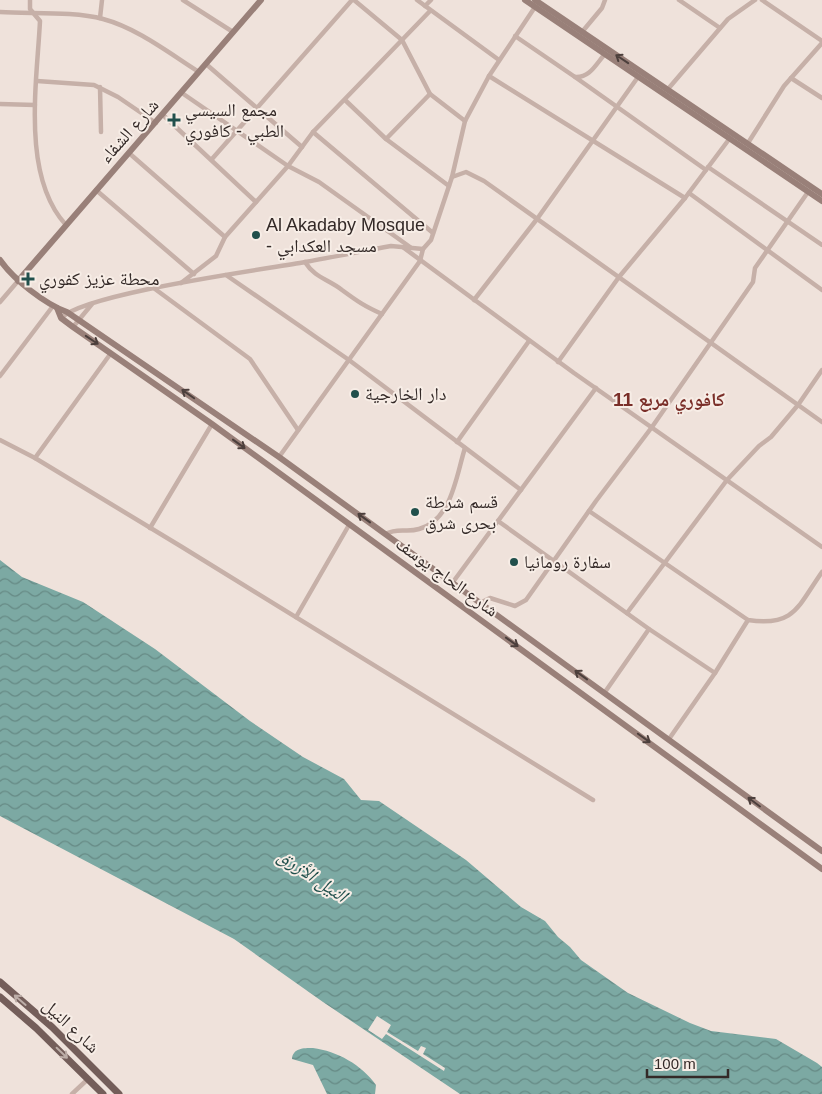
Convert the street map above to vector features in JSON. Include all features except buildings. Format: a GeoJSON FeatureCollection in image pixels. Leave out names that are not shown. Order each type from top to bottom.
{"type":"FeatureCollection","features":[{"type":"Feature","properties":{"kind":"main road","name":"شارع الشفاء"},"geometry":{"type":"LineString","coordinates":[[18,281],[261,0]]}},
{"type":"Feature","properties":{"kind":"main road"},"geometry":{"type":"LineString","coordinates":[[525,0],[582,32],[668,89],[748,143],[821,198]]}},
{"type":"Feature","properties":{"kind":"main road"},"geometry":{"type":"LineString","coordinates":[[535,4],[604,56],[730,138],[808,192],[821,198]]}},
{"type":"Feature","properties":{"kind":"main road","name":"شارع الحاج يوسف"},"geometry":{"type":"LineString","coordinates":[[0,260],[18,281],[55,307],[67,312],[279,457],[482,602],[822,851]]}},
{"type":"Feature","properties":{"kind":"main road","name":"شارع الحاج يوسف"},"geometry":{"type":"LineString","coordinates":[[55,307],[62,318],[73,328],[212,424],[822,869]]}},
{"type":"Feature","properties":{"kind":"main road"},"geometry":{"type":"LineString","coordinates":[[378,546],[385,534]]}},
{"type":"Feature","properties":{"kind":"main road"},"geometry":{"type":"LineString","coordinates":[[772,832],[780,821]]}},
{"type":"Feature","properties":{"kind":"main road","name":"شارع النيل"},"geometry":{"type":"LineString","coordinates":[[0,982],[52,1027],[118,1094]]}},
{"type":"Feature","properties":{"kind":"main road","name":"شارع النيل"},"geometry":{"type":"LineString","coordinates":[[0,997],[36,1028],[103,1094]]}},
{"type":"Feature","properties":{"kind":"street"},"geometry":{"type":"LineString","coordinates":[[30,0],[30,9],[40,21],[35,105],[36,154],[39,170],[59,217],[66,225]]}},
{"type":"Feature","properties":{"kind":"street"},"geometry":{"type":"LineString","coordinates":[[100,18],[102,0]]}},
{"type":"Feature","properties":{"kind":"street"},"geometry":{"type":"LineString","coordinates":[[183,0],[233,32]]}},
{"type":"Feature","properties":{"kind":"street"},"geometry":{"type":"LineString","coordinates":[[212,159],[353,0],[402,40],[430,94],[465,122]]}},
{"type":"Feature","properties":{"kind":"street"},"geometry":{"type":"LineString","coordinates":[[417,0],[499,60]]}},
{"type":"Feature","properties":{"kind":"street"},"geometry":{"type":"LineString","coordinates":[[426,6],[431,0]]}},
{"type":"Feature","properties":{"kind":"street"},"geometry":{"type":"LineString","coordinates":[[582,32],[602,8],[605,0]]}},
{"type":"Feature","properties":{"kind":"street"},"geometry":{"type":"LineString","coordinates":[[679,0],[720,28]]}},
{"type":"Feature","properties":{"kind":"street"},"geometry":{"type":"LineString","coordinates":[[668,89],[720,28],[755,0]]}},
{"type":"Feature","properties":{"kind":"street"},"geometry":{"type":"LineString","coordinates":[[748,143],[791,78],[822,42],[769,2],[762,0]]}},
{"type":"Feature","properties":{"kind":"street"},"geometry":{"type":"LineString","coordinates":[[279,457],[420,261],[423,249],[433,233],[452,177],[465,122],[489,76],[535,4]]}},
{"type":"Feature","properties":{"kind":"street"},"geometry":{"type":"LineString","coordinates":[[180,284],[216,256],[225,237],[288,166],[313,132],[430,11]]}},
{"type":"Feature","properties":{"kind":"street"},"geometry":{"type":"LineString","coordinates":[[0,12],[100,18],[125,27],[199,72]]}},
{"type":"Feature","properties":{"kind":"street"},"geometry":{"type":"LineString","coordinates":[[516,36],[707,169],[822,245]]}},
{"type":"Feature","properties":{"kind":"street"},"geometry":{"type":"LineString","coordinates":[[575,77],[582,78],[588,75],[604,56]]}},
{"type":"Feature","properties":{"kind":"street"},"geometry":{"type":"LineString","coordinates":[[206,64],[302,146]]}},
{"type":"Feature","properties":{"kind":"street"},"geometry":{"type":"LineString","coordinates":[[489,76],[685,198]]}},
{"type":"Feature","properties":{"kind":"street"},"geometry":{"type":"LineString","coordinates":[[474,300],[537,219],[638,77]]}},
{"type":"Feature","properties":{"kind":"street"},"geometry":{"type":"LineString","coordinates":[[791,78],[822,98]]}},
{"type":"Feature","properties":{"kind":"street"},"geometry":{"type":"LineString","coordinates":[[37,81],[94,84],[156,123]]}},
{"type":"Feature","properties":{"kind":"street"},"geometry":{"type":"LineString","coordinates":[[100,87],[101,132]]}},
{"type":"Feature","properties":{"kind":"street"},"geometry":{"type":"LineString","coordinates":[[182,93],[288,166],[319,182],[413,249]]}},
{"type":"Feature","properties":{"kind":"street"},"geometry":{"type":"LineString","coordinates":[[386,139],[430,94]]}},
{"type":"Feature","properties":{"kind":"street"},"geometry":{"type":"LineString","coordinates":[[345,100],[386,139],[449,186]]}},
{"type":"Feature","properties":{"kind":"street"},"geometry":{"type":"LineString","coordinates":[[0,104],[35,105]]}},
{"type":"Feature","properties":{"kind":"street"},"geometry":{"type":"LineString","coordinates":[[163,115],[256,202]]}},
{"type":"Feature","properties":{"kind":"street"},"geometry":{"type":"LineString","coordinates":[[313,132],[433,233]]}},
{"type":"Feature","properties":{"kind":"street"},"geometry":{"type":"LineString","coordinates":[[558,362],[619,277],[689,193],[730,138]]}},
{"type":"Feature","properties":{"kind":"street"},"geometry":{"type":"LineString","coordinates":[[129,153],[225,237]]}},
{"type":"Feature","properties":{"kind":"street"},"geometry":{"type":"LineString","coordinates":[[452,177],[459,173],[475,175],[822,422]]}},
{"type":"Feature","properties":{"kind":"street"},"geometry":{"type":"LineString","coordinates":[[96,190],[194,274]]}},
{"type":"Feature","properties":{"kind":"street"},"geometry":{"type":"LineString","coordinates":[[482,602],[490,598],[515,606],[520,605],[555,562],[589,511],[652,427],[753,282],[755,268],[808,192]]}},
{"type":"Feature","properties":{"kind":"street"},"geometry":{"type":"LineString","coordinates":[[689,193],[822,290]]}},
{"type":"Feature","properties":{"kind":"street"},"geometry":{"type":"LineString","coordinates":[[62,318],[67,312],[93,303],[180,284],[401,246],[423,249]]}},
{"type":"Feature","properties":{"kind":"street"},"geometry":{"type":"LineString","coordinates":[[401,246],[558,362],[822,547]]}},
{"type":"Feature","properties":{"kind":"street"},"geometry":{"type":"LineString","coordinates":[[305,262],[316,276],[341,289],[352,300],[382,314]]}},
{"type":"Feature","properties":{"kind":"street"},"geometry":{"type":"LineString","coordinates":[[226,276],[348,360],[521,490]]}},
{"type":"Feature","properties":{"kind":"street"},"geometry":{"type":"LineString","coordinates":[[0,302],[18,281]]}},
{"type":"Feature","properties":{"kind":"street"},"geometry":{"type":"LineString","coordinates":[[155,289],[250,360],[298,430]]}},
{"type":"Feature","properties":{"kind":"street"},"geometry":{"type":"LineString","coordinates":[[73,328],[93,303]]}},
{"type":"Feature","properties":{"kind":"street"},"geometry":{"type":"LineString","coordinates":[[0,376],[55,307]]}},
{"type":"Feature","properties":{"kind":"street"},"geometry":{"type":"LineString","coordinates":[[457,442],[529,340]]}},
{"type":"Feature","properties":{"kind":"street"},"geometry":{"type":"LineString","coordinates":[[35,458],[111,353]]}},
{"type":"Feature","properties":{"kind":"street"},"geometry":{"type":"LineString","coordinates":[[627,613],[727,480],[759,446],[771,437],[798,405],[822,370]]}},
{"type":"Feature","properties":{"kind":"street"},"geometry":{"type":"LineString","coordinates":[[453,582],[596,388]]}},
{"type":"Feature","properties":{"kind":"street"},"geometry":{"type":"LineString","coordinates":[[150,528],[212,424]]}},
{"type":"Feature","properties":{"kind":"street"},"geometry":{"type":"LineString","coordinates":[[0,440],[35,458],[593,800]]}},
{"type":"Feature","properties":{"kind":"street"},"geometry":{"type":"LineString","coordinates":[[385,534],[395,529],[416,530],[430,525],[438,518],[451,495],[465,448]]}},
{"type":"Feature","properties":{"kind":"street"},"geometry":{"type":"LineString","coordinates":[[589,511],[748,620],[776,621],[792,615],[822,572]]}},
{"type":"Feature","properties":{"kind":"street"},"geometry":{"type":"LineString","coordinates":[[498,521],[649,629],[715,673]]}},
{"type":"Feature","properties":{"kind":"street"},"geometry":{"type":"LineString","coordinates":[[296,617],[349,525]]}},
{"type":"Feature","properties":{"kind":"street"},"geometry":{"type":"LineString","coordinates":[[669,739],[715,673],[748,620]]}},
{"type":"Feature","properties":{"kind":"street"},"geometry":{"type":"LineString","coordinates":[[605,692],[649,629]]}},
{"type":"Feature","properties":{"kind":"street"},"geometry":{"type":"LineString","coordinates":[[72,1094],[88,1079]]}},
{"type":"Feature","properties":{"kind":"water","name":"النيل الأزرق"},"geometry":{"type":"Polygon","coordinates":[[[0,560],[22,577],[83,602],[155,649],[250,721],[303,757],[344,779],[361,800],[379,801],[466,860],[521,907],[545,921],[581,960],[628,993],[711,1031],[776,1039],[817,1063],[822,1067],[822,1094],[460,1094],[323,1002],[234,939],[0,816],[0,560]]]}},
{"type":"Feature","properties":{"kind":"water"},"geometry":{"type":"Polygon","coordinates":[[[313,1048],[331,1052],[356,1065],[376,1085],[375,1094],[327,1094],[313,1065],[292,1059],[296,1051],[313,1048]]]}},
{"type":"Feature","properties":{"kind":"pier"},"geometry":{"type":"Polygon","coordinates":[[[377,1016],[391,1025],[387,1032],[418,1051],[421,1046],[426,1048],[423,1054],[445,1068],[444,1071],[386,1034],[382,1039],[368,1030],[377,1016]]]}},
{"type":"Feature","properties":{"kind":"place","name":"مجمع السيسي الطبي - كافوري"},"geometry":{"type":"Point","coordinates":[174,120]}},
{"type":"Feature","properties":{"kind":"place","name":"Al Akadaby Mosque - مسجد العكدابي"},"geometry":{"type":"Point","coordinates":[256,235]}},
{"type":"Feature","properties":{"kind":"place","name":"محطة عزيز كفوري"},"geometry":{"type":"Point","coordinates":[28,279]}},
{"type":"Feature","properties":{"kind":"place","name":"دار الخارجية"},"geometry":{"type":"Point","coordinates":[355,394]}},
{"type":"Feature","properties":{"kind":"place","name":"قسم شرطة بحرى شرق"},"geometry":{"type":"Point","coordinates":[415,512]}},
{"type":"Feature","properties":{"kind":"place","name":"سفارة رومانيا"},"geometry":{"type":"Point","coordinates":[514,562]}},
{"type":"Feature","properties":{"kind":"district","name":"كافوري مربع 11"},"geometry":{"type":"Point","coordinates":[669,399]}}]}
